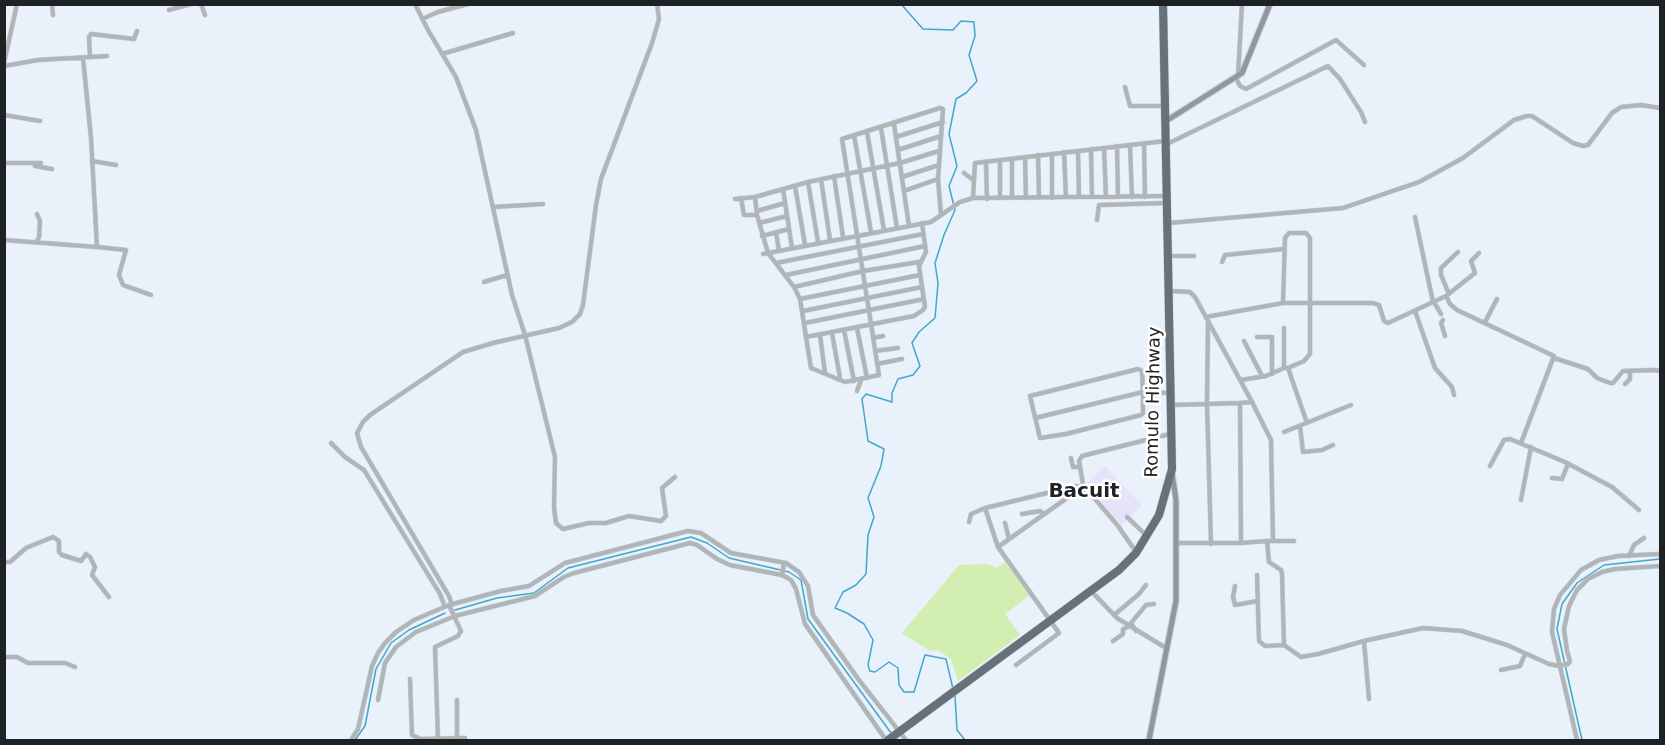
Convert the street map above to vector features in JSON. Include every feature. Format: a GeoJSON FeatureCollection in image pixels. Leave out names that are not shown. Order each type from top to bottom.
{"type":"FeatureCollection","features":[{"type":"Feature","properties":{"kind":"highway","name":"Romulo Highway"},"geometry":{"type":"LineString","coordinates":[[888,740],[1119,570],[1148,537],[1159,515],[1172,469],[1163,4]]}},
{"type":"Feature","properties":{"kind":"main road"},"geometry":{"type":"LineString","coordinates":[[1166,121],[1237,77],[1245,68],[1270,4]]}},
{"type":"Feature","properties":{"kind":"main road"},"geometry":{"type":"LineString","coordinates":[[1149,741],[1176,601],[1176,500],[1172,469]]}},
{"type":"Feature","properties":{"kind":"street"},"geometry":{"type":"LineString","coordinates":[[17,4],[4,64],[107,56]]}},
{"type":"Feature","properties":{"kind":"street"},"geometry":{"type":"LineString","coordinates":[[52,4],[53,15]]}},
{"type":"Feature","properties":{"kind":"street"},"geometry":{"type":"LineString","coordinates":[[169,10],[191,4]]}},
{"type":"Feature","properties":{"kind":"street"},"geometry":{"type":"LineString","coordinates":[[201,4],[205,15]]}},
{"type":"Feature","properties":{"kind":"street"},"geometry":{"type":"LineString","coordinates":[[415,4],[463,92],[472,121],[507,275],[525,335],[555,457],[554,516],[559,528],[606,523],[624,516],[637,516],[658,522],[663,520],[666,514],[662,488],[675,477]]}},
{"type":"Feature","properties":{"kind":"street"},"geometry":{"type":"LineString","coordinates":[[422,19],[468,4]]}},
{"type":"Feature","properties":{"kind":"street"},"geometry":{"type":"LineString","coordinates":[[449,606],[449,596],[361,447],[357,433],[370,415],[460,354],[484,345],[565,326],[582,312],[601,179],[652,43],[659,19],[657,4]]}},
{"type":"Feature","properties":{"kind":"street"},"geometry":{"type":"LineString","coordinates":[[1242,4],[1237,77],[1240,86],[1246,89],[1336,40],[1364,65]]}},
{"type":"Feature","properties":{"kind":"street"},"geometry":{"type":"LineString","coordinates":[[91,57],[89,37],[91,34],[134,39],[137,32]]}},
{"type":"Feature","properties":{"kind":"street"},"geometry":{"type":"LineString","coordinates":[[442,54],[513,33]]}},
{"type":"Feature","properties":{"kind":"street"},"geometry":{"type":"LineString","coordinates":[[83,58],[97,246]]}},
{"type":"Feature","properties":{"kind":"street"},"geometry":{"type":"LineString","coordinates":[[973,198],[974,164],[1144,143],[1166,143],[1183,138],[1328,66],[1340,79],[1365,122]]}},
{"type":"Feature","properties":{"kind":"street"},"geometry":{"type":"LineString","coordinates":[[1125,87],[1130,106],[1166,106]]}},
{"type":"Feature","properties":{"kind":"street"},"geometry":{"type":"LineString","coordinates":[[1168,223],[1343,208],[1419,182],[1463,158],[1514,120],[1532,116],[1573,143],[1583,146],[1588,145],[1612,113],[1621,107],[1641,105],[1660,108]]}},
{"type":"Feature","properties":{"kind":"street"},"geometry":{"type":"LineString","coordinates":[[755,197],[765,254],[786,275],[800,299],[812,368],[845,382],[879,375],[843,138],[940,108],[943,111],[939,151],[941,215]]}},
{"type":"Feature","properties":{"kind":"street"},"geometry":{"type":"LineString","coordinates":[[4,116],[40,122]]}},
{"type":"Feature","properties":{"kind":"street"},"geometry":{"type":"LineString","coordinates":[[896,137],[942,122]]}},
{"type":"Feature","properties":{"kind":"street"},"geometry":{"type":"LineString","coordinates":[[894,124],[909,226]]}},
{"type":"Feature","properties":{"kind":"street"},"geometry":{"type":"LineString","coordinates":[[881,128],[897,228]]}},
{"type":"Feature","properties":{"kind":"street"},"geometry":{"type":"LineString","coordinates":[[867,132],[884,230]]}},
{"type":"Feature","properties":{"kind":"street"},"geometry":{"type":"LineString","coordinates":[[854,135],[871,232]]}},
{"type":"Feature","properties":{"kind":"street"},"geometry":{"type":"LineString","coordinates":[[898,150],[941,136]]}},
{"type":"Feature","properties":{"kind":"street"},"geometry":{"type":"LineString","coordinates":[[1144,143],[1145,197]]}},
{"type":"Feature","properties":{"kind":"street"},"geometry":{"type":"LineString","coordinates":[[1130,145],[1132,197]]}},
{"type":"Feature","properties":{"kind":"street"},"geometry":{"type":"LineString","coordinates":[[1118,146],[1118,197]]}},
{"type":"Feature","properties":{"kind":"street"},"geometry":{"type":"LineString","coordinates":[[1104,148],[1106,197]]}},
{"type":"Feature","properties":{"kind":"street"},"geometry":{"type":"LineString","coordinates":[[1091,149],[1092,197]]}},
{"type":"Feature","properties":{"kind":"street"},"geometry":{"type":"LineString","coordinates":[[785,203],[744,215],[738,198],[755,197],[808,182],[900,163],[939,151]]}},
{"type":"Feature","properties":{"kind":"street"},"geometry":{"type":"LineString","coordinates":[[1078,151],[1079,197]]}},
{"type":"Feature","properties":{"kind":"street"},"geometry":{"type":"LineString","coordinates":[[1064,152],[1066,197]]}},
{"type":"Feature","properties":{"kind":"street"},"geometry":{"type":"LineString","coordinates":[[1052,154],[1052,198]]}},
{"type":"Feature","properties":{"kind":"street"},"geometry":{"type":"LineString","coordinates":[[1038,155],[1039,198]]}},
{"type":"Feature","properties":{"kind":"street"},"geometry":{"type":"LineString","coordinates":[[1025,157],[1026,198]]}},
{"type":"Feature","properties":{"kind":"street"},"geometry":{"type":"LineString","coordinates":[[1012,159],[1012,198]]}},
{"type":"Feature","properties":{"kind":"street"},"geometry":{"type":"LineString","coordinates":[[1000,160],[1000,198]]}},
{"type":"Feature","properties":{"kind":"street"},"geometry":{"type":"LineString","coordinates":[[92,161],[116,165]]}},
{"type":"Feature","properties":{"kind":"street"},"geometry":{"type":"LineString","coordinates":[[986,162],[987,199]]}},
{"type":"Feature","properties":{"kind":"street"},"geometry":{"type":"LineString","coordinates":[[4,163],[41,163]]}},
{"type":"Feature","properties":{"kind":"street"},"geometry":{"type":"LineString","coordinates":[[34,163],[35,166],[52,169]]}},
{"type":"Feature","properties":{"kind":"street"},"geometry":{"type":"LineString","coordinates":[[902,177],[939,165]]}},
{"type":"Feature","properties":{"kind":"street"},"geometry":{"type":"LineString","coordinates":[[964,173],[973,180]]}},
{"type":"Feature","properties":{"kind":"street"},"geometry":{"type":"LineString","coordinates":[[834,176],[843,237]]}},
{"type":"Feature","properties":{"kind":"street"},"geometry":{"type":"LineString","coordinates":[[821,179],[830,240]]}},
{"type":"Feature","properties":{"kind":"street"},"geometry":{"type":"LineString","coordinates":[[904,191],[939,179]]}},
{"type":"Feature","properties":{"kind":"street"},"geometry":{"type":"LineString","coordinates":[[808,182],[818,242]]}},
{"type":"Feature","properties":{"kind":"street"},"geometry":{"type":"LineString","coordinates":[[795,186],[805,245]]}},
{"type":"Feature","properties":{"kind":"street"},"geometry":{"type":"LineString","coordinates":[[783,189],[792,248]]}},
{"type":"Feature","properties":{"kind":"street"},"geometry":{"type":"LineString","coordinates":[[765,254],[843,237],[931,222],[960,202],[973,198],[1145,197],[1167,200]]}},
{"type":"Feature","properties":{"kind":"street"},"geometry":{"type":"LineString","coordinates":[[1097,220],[1099,205],[1167,200]]}},
{"type":"Feature","properties":{"kind":"street"},"geometry":{"type":"LineString","coordinates":[[493,207],[543,204]]}},
{"type":"Feature","properties":{"kind":"street"},"geometry":{"type":"LineString","coordinates":[[36,241],[40,229],[37,214]]}},
{"type":"Feature","properties":{"kind":"street"},"geometry":{"type":"LineString","coordinates":[[759,223],[787,216]]}},
{"type":"Feature","properties":{"kind":"street"},"geometry":{"type":"LineString","coordinates":[[1415,217],[1434,302],[1441,314]]}},
{"type":"Feature","properties":{"kind":"street"},"geometry":{"type":"LineString","coordinates":[[806,337],[920,314],[925,307],[919,262],[926,252],[922,223]]}},
{"type":"Feature","properties":{"kind":"street"},"geometry":{"type":"LineString","coordinates":[[762,236],[789,229]]}},
{"type":"Feature","properties":{"kind":"street"},"geometry":{"type":"LineString","coordinates":[[776,232],[779,251]]}},
{"type":"Feature","properties":{"kind":"street"},"geometry":{"type":"LineString","coordinates":[[1241,380],[1272,374],[1304,361],[1310,354],[1310,236],[1303,232],[1289,233],[1285,238],[1283,303]]}},
{"type":"Feature","properties":{"kind":"street"},"geometry":{"type":"LineString","coordinates":[[775,263],[923,234]]}},
{"type":"Feature","properties":{"kind":"street"},"geometry":{"type":"LineString","coordinates":[[4,240],[126,250],[119,275],[123,285],[152,295]]}},
{"type":"Feature","properties":{"kind":"street"},"geometry":{"type":"LineString","coordinates":[[786,275],[925,246]]}},
{"type":"Feature","properties":{"kind":"street"},"geometry":{"type":"LineString","coordinates":[[1222,262],[1225,255],[1284,249]]}},
{"type":"Feature","properties":{"kind":"street"},"geometry":{"type":"LineString","coordinates":[[1458,252],[1441,268],[1450,304],[1457,310],[1553,355],[1554,358],[1588,369],[1597,378],[1610,383],[1620,373],[1660,371]]}},
{"type":"Feature","properties":{"kind":"street"},"geometry":{"type":"LineString","coordinates":[[1207,319],[1283,303],[1377,304],[1380,306],[1384,321],[1388,323],[1448,295],[1475,273],[1471,261],[1479,253]]}},
{"type":"Feature","properties":{"kind":"street"},"geometry":{"type":"LineString","coordinates":[[1168,256],[1194,256]]}},
{"type":"Feature","properties":{"kind":"street"},"geometry":{"type":"LineString","coordinates":[[794,286],[919,262]]}},
{"type":"Feature","properties":{"kind":"street"},"geometry":{"type":"LineString","coordinates":[[484,282],[507,275]]}},
{"type":"Feature","properties":{"kind":"street"},"geometry":{"type":"LineString","coordinates":[[800,299],[920,275]]}},
{"type":"Feature","properties":{"kind":"street"},"geometry":{"type":"LineString","coordinates":[[803,311],[922,287]]}},
{"type":"Feature","properties":{"kind":"street"},"geometry":{"type":"LineString","coordinates":[[1169,291],[1190,292],[1241,380],[1271,440],[1273,541]]}},
{"type":"Feature","properties":{"kind":"street"},"geometry":{"type":"LineString","coordinates":[[1485,322],[1497,298]]}},
{"type":"Feature","properties":{"kind":"street"},"geometry":{"type":"LineString","coordinates":[[805,323],[924,299]]}},
{"type":"Feature","properties":{"kind":"street"},"geometry":{"type":"LineString","coordinates":[[1415,311],[1435,368],[1452,387],[1454,395]]}},
{"type":"Feature","properties":{"kind":"street"},"geometry":{"type":"LineString","coordinates":[[1207,319],[1211,544]]}},
{"type":"Feature","properties":{"kind":"street"},"geometry":{"type":"LineString","coordinates":[[1443,320],[1441,323],[1445,336]]}},
{"type":"Feature","properties":{"kind":"street"},"geometry":{"type":"LineString","coordinates":[[857,328],[864,378],[857,391]]}},
{"type":"Feature","properties":{"kind":"street"},"geometry":{"type":"LineString","coordinates":[[1284,328],[1286,368],[1307,423]]}},
{"type":"Feature","properties":{"kind":"street"},"geometry":{"type":"LineString","coordinates":[[844,330],[854,381]]}},
{"type":"Feature","properties":{"kind":"street"},"geometry":{"type":"LineString","coordinates":[[832,333],[840,379]]}},
{"type":"Feature","properties":{"kind":"street"},"geometry":{"type":"LineString","coordinates":[[820,335],[825,374]]}},
{"type":"Feature","properties":{"kind":"street"},"geometry":{"type":"LineString","coordinates":[[873,338],[883,336]]}},
{"type":"Feature","properties":{"kind":"street"},"geometry":{"type":"LineString","coordinates":[[1257,337],[1272,337],[1272,374]]}},
{"type":"Feature","properties":{"kind":"street"},"geometry":{"type":"LineString","coordinates":[[1244,341],[1262,376]]}},
{"type":"Feature","properties":{"kind":"street"},"geometry":{"type":"LineString","coordinates":[[875,351],[898,348]]}},
{"type":"Feature","properties":{"kind":"street"},"geometry":{"type":"LineString","coordinates":[[1521,442],[1554,358]]}},
{"type":"Feature","properties":{"kind":"street"},"geometry":{"type":"LineString","coordinates":[[877,364],[902,359]]}},
{"type":"Feature","properties":{"kind":"street"},"geometry":{"type":"LineString","coordinates":[[1138,369],[1142,371],[1143,392],[1143,413],[1141,415],[1042,439],[1029,396],[1138,369]]}},
{"type":"Feature","properties":{"kind":"street"},"geometry":{"type":"LineString","coordinates":[[1624,384],[1630,379],[1630,371]]}},
{"type":"Feature","properties":{"kind":"street"},"geometry":{"type":"LineString","coordinates":[[844,387],[845,382]]}},
{"type":"Feature","properties":{"kind":"street"},"geometry":{"type":"LineString","coordinates":[[1035,418],[1143,392],[1171,393]]}},
{"type":"Feature","properties":{"kind":"street"},"geometry":{"type":"LineString","coordinates":[[1172,405],[1252,402]]}},
{"type":"Feature","properties":{"kind":"street"},"geometry":{"type":"LineString","coordinates":[[1240,403],[1241,543]]}},
{"type":"Feature","properties":{"kind":"street"},"geometry":{"type":"LineString","coordinates":[[1284,432],[1351,405]]}},
{"type":"Feature","properties":{"kind":"street"},"geometry":{"type":"LineString","coordinates":[[1300,426],[1303,452],[1322,450],[1333,445]]}},
{"type":"Feature","properties":{"kind":"street"},"geometry":{"type":"LineString","coordinates":[[1136,553],[1118,526],[1082,486],[1079,460],[1082,456],[1171,434]]}},
{"type":"Feature","properties":{"kind":"street"},"geometry":{"type":"LineString","coordinates":[[1490,466],[1504,440],[1521,442],[1612,487],[1639,510]]}},
{"type":"Feature","properties":{"kind":"street"},"geometry":{"type":"LineString","coordinates":[[331,443],[345,458],[364,470],[449,606],[461,631],[453,639],[437,644],[435,648],[438,739]]}},
{"type":"Feature","properties":{"kind":"street"},"geometry":{"type":"LineString","coordinates":[[1521,500],[1531,447]]}},
{"type":"Feature","properties":{"kind":"street"},"geometry":{"type":"LineString","coordinates":[[1071,458],[1073,467],[1080,467]]}},
{"type":"Feature","properties":{"kind":"street"},"geometry":{"type":"LineString","coordinates":[[1552,478],[1563,479],[1568,464]]}},
{"type":"Feature","properties":{"kind":"street"},"geometry":{"type":"LineString","coordinates":[[969,522],[971,514],[985,508],[1082,486]]}},
{"type":"Feature","properties":{"kind":"street"},"geometry":{"type":"LineString","coordinates":[[998,547],[1082,486]]}},
{"type":"Feature","properties":{"kind":"street"},"geometry":{"type":"LineString","coordinates":[[985,508],[998,547],[1059,634],[1016,665]]}},
{"type":"Feature","properties":{"kind":"street"},"geometry":{"type":"LineString","coordinates":[[1022,514],[1040,511],[1044,514]]}},
{"type":"Feature","properties":{"kind":"street"},"geometry":{"type":"LineString","coordinates":[[1127,517],[1148,537]]}},
{"type":"Feature","properties":{"kind":"street"},"geometry":{"type":"LineString","coordinates":[[1005,523],[1009,539]]}},
{"type":"Feature","properties":{"kind":"street"},"geometry":{"type":"LineString","coordinates":[[351,741],[358,729],[372,666],[385,643],[414,620],[449,606],[501,591],[529,586],[565,563],[688,531],[701,534],[731,553],[793,567],[805,579],[813,615],[906,741]]}},
{"type":"Feature","properties":{"kind":"street"},"geometry":{"type":"LineString","coordinates":[[4,562],[14,561],[26,548],[53,537],[59,541],[59,552],[62,555],[81,561],[86,555],[90,557],[95,567],[92,575],[109,597]]}},
{"type":"Feature","properties":{"kind":"street"},"geometry":{"type":"LineString","coordinates":[[1629,556],[1634,545],[1644,538]]}},
{"type":"Feature","properties":{"kind":"street"},"geometry":{"type":"LineString","coordinates":[[1267,541],[1269,562],[1281,570],[1282,574],[1284,645]]}},
{"type":"Feature","properties":{"kind":"street"},"geometry":{"type":"LineString","coordinates":[[1177,543],[1294,541]]}},
{"type":"Feature","properties":{"kind":"street"},"geometry":{"type":"LineString","coordinates":[[378,700],[385,663],[396,646],[416,632],[455,616],[528,598],[574,573],[686,543],[697,544],[717,559],[730,565],[782,574],[794,584],[805,624],[888,740]]}},
{"type":"Feature","properties":{"kind":"street"},"geometry":{"type":"LineString","coordinates":[[1577,741],[1552,632],[1551,620],[1560,594],[1574,576],[1590,564],[1609,557],[1660,554]]}},
{"type":"Feature","properties":{"kind":"street"},"geometry":{"type":"LineString","coordinates":[[782,574],[784,564]]}},
{"type":"Feature","properties":{"kind":"street"},"geometry":{"type":"LineString","coordinates":[[1257,575],[1259,641],[1265,646],[1284,645],[1301,657],[1423,628],[1479,635],[1560,666],[1570,661],[1564,629],[1569,606],[1577,590],[1588,579],[1615,569],[1660,566]]}},
{"type":"Feature","properties":{"kind":"street"},"geometry":{"type":"LineString","coordinates":[[1114,615],[1146,585]]}},
{"type":"Feature","properties":{"kind":"street"},"geometry":{"type":"LineString","coordinates":[[1235,586],[1233,597],[1235,605],[1258,601]]}},
{"type":"Feature","properties":{"kind":"street"},"geometry":{"type":"LineString","coordinates":[[1090,590],[1129,627],[1166,648]]}},
{"type":"Feature","properties":{"kind":"street"},"geometry":{"type":"LineString","coordinates":[[1136,631],[1131,623],[1146,604],[1154,604]]}},
{"type":"Feature","properties":{"kind":"street"},"geometry":{"type":"LineString","coordinates":[[1113,641],[1123,634],[1123,629],[1129,627]]}},
{"type":"Feature","properties":{"kind":"street"},"geometry":{"type":"LineString","coordinates":[[1364,641],[1369,699]]}},
{"type":"Feature","properties":{"kind":"street"},"geometry":{"type":"LineString","coordinates":[[1501,670],[1520,666],[1525,654]]}},
{"type":"Feature","properties":{"kind":"street"},"geometry":{"type":"LineString","coordinates":[[4,657],[17,657],[28,663],[64,663],[75,667]]}},
{"type":"Feature","properties":{"kind":"street"},"geometry":{"type":"LineString","coordinates":[[410,679],[411,733],[417,738],[465,738]]}},
{"type":"Feature","properties":{"kind":"street"},"geometry":{"type":"LineString","coordinates":[[457,700],[457,738]]}},
{"type":"Feature","properties":{"kind":"shaded area"},"geometry":{"type":"Polygon","coordinates":[[[1105,466],[1142,505],[1121,526],[1084,486],[1105,466]]]}},
{"type":"Feature","properties":{"kind":"green space"},"geometry":{"type":"Polygon","coordinates":[[[1005,562],[1030,595],[1005,614],[1020,635],[958,681],[951,659],[938,650],[930,651],[902,633],[959,565],[988,564],[996,568],[1005,562]]]}},
{"type":"Feature","properties":{"kind":"waterway"},"geometry":{"type":"LineString","coordinates":[[901,4],[923,29],[953,30],[961,21],[974,22],[975,36],[969,55],[977,81],[966,93],[956,99],[949,134],[957,166],[949,186],[955,210],[935,263],[938,283],[935,318],[919,332],[912,343],[920,366],[913,375],[898,379],[892,393],[892,402],[866,394],[862,399],[868,441],[884,449],[881,466],[868,498],[874,517],[868,535],[866,574],[856,585],[843,592],[835,608],[864,624],[873,640],[868,665],[870,671],[875,672],[889,662],[898,668],[899,685],[904,692],[914,692],[925,655],[946,659],[953,689]]}},
{"type":"Feature","properties":{"kind":"waterway"},"geometry":{"type":"LineString","coordinates":[[455,610],[497,598],[534,593],[568,568],[691,537],[707,543],[729,558],[789,572],[801,580],[808,619],[891,733]]}},
{"type":"Feature","properties":{"kind":"waterway"},"geometry":{"type":"LineString","coordinates":[[1582,740],[1557,629],[1562,604],[1577,583],[1604,565],[1660,559]]}},
{"type":"Feature","properties":{"kind":"waterway"},"geometry":{"type":"LineString","coordinates":[[355,740],[365,726],[376,669],[391,643],[409,630],[445,613]]}},
{"type":"Feature","properties":{"kind":"waterway"},"geometry":{"type":"LineString","coordinates":[[955,696],[957,730],[965,740]]}},
{"type":"Feature","properties":{"kind":"district","name":"Bacuit"},"geometry":{"type":"Point","coordinates":[1084,492]}}]}
